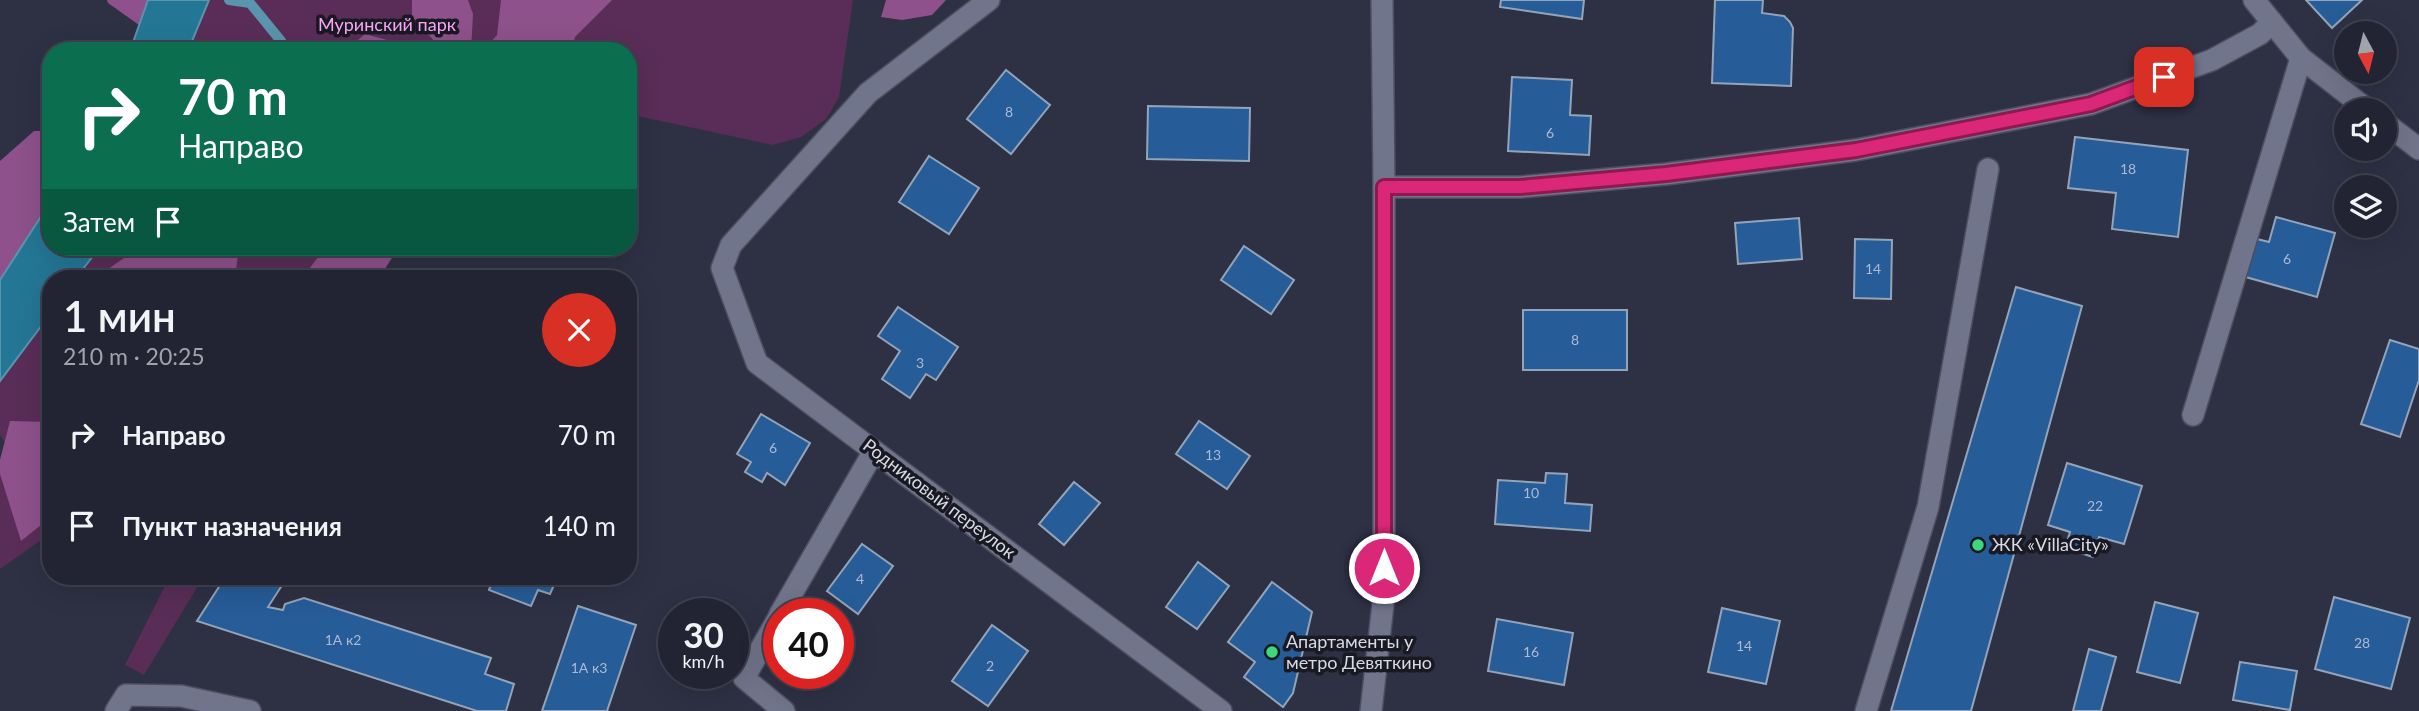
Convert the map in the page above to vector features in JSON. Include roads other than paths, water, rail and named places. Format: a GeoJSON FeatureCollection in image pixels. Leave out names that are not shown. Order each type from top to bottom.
{"type":"FeatureCollection","features":[{"type":"Feature","properties":{"kind":"street","name":"Родниковый переулок"},"geometry":{"type":"LineString","coordinates":[[989,0],[868,93],[731,245],[722,268],[757,363],[1221,711]]}},
{"type":"Feature","properties":{"kind":"street"},"geometry":{"type":"LineString","coordinates":[[1371,711],[1384,595],[1382,0]]}},
{"type":"Feature","properties":{"kind":"street"},"geometry":{"type":"LineString","coordinates":[[2254,0],[2301,58],[2353,98]]}},
{"type":"Feature","properties":{"kind":"street"},"geometry":{"type":"LineString","coordinates":[[1384,187],[1520,187],[1666,174],[1856,150],[2091,104],[2212,60],[2260,34],[2272,22]]}},
{"type":"Feature","properties":{"kind":"street"},"geometry":{"type":"LineString","coordinates":[[2193,415],[2301,58]]}},
{"type":"Feature","properties":{"kind":"street"},"geometry":{"type":"LineString","coordinates":[[2397,132],[2419,149]]}},
{"type":"Feature","properties":{"kind":"street"},"geometry":{"type":"LineString","coordinates":[[1866,711],[1928,507],[1988,169]]}},
{"type":"Feature","properties":{"kind":"street"},"geometry":{"type":"LineString","coordinates":[[790,598],[874,451]]}},
{"type":"Feature","properties":{"kind":"street"},"geometry":{"type":"LineString","coordinates":[[763,645],[744,678],[784,711]]}},
{"type":"Feature","properties":{"kind":"street"},"geometry":{"type":"LineString","coordinates":[[116,711],[126,695],[181,696],[250,711]]}},
{"type":"Feature","properties":{"kind":"water"},"geometry":{"type":"Polygon","coordinates":[[[148,0],[209,0],[192,42],[133,42],[148,0]]]}},
{"type":"Feature","properties":{"kind":"water"},"geometry":{"type":"Polygon","coordinates":[[[42,215],[42,256],[93,256],[82,270],[42,270],[42,325],[0,381],[0,280],[42,215]]]}},
{"type":"Feature","properties":{"kind":"waterway"},"geometry":{"type":"LineString","coordinates":[[229,0],[250,3],[281,41]]}},
{"type":"Feature","properties":{"kind":"place","name":"ЖК «VillaCity»"},"geometry":{"type":"Point","coordinates":[1978,545]}},
{"type":"Feature","properties":{"kind":"place","name":"Апартаменты у метро Девяткино"},"geometry":{"type":"Point","coordinates":[1272,652]}},
{"type":"Feature","properties":{"kind":"park label","name":"Муринский парк"},"geometry":{"type":"Point","coordinates":[387,25]}}]}
